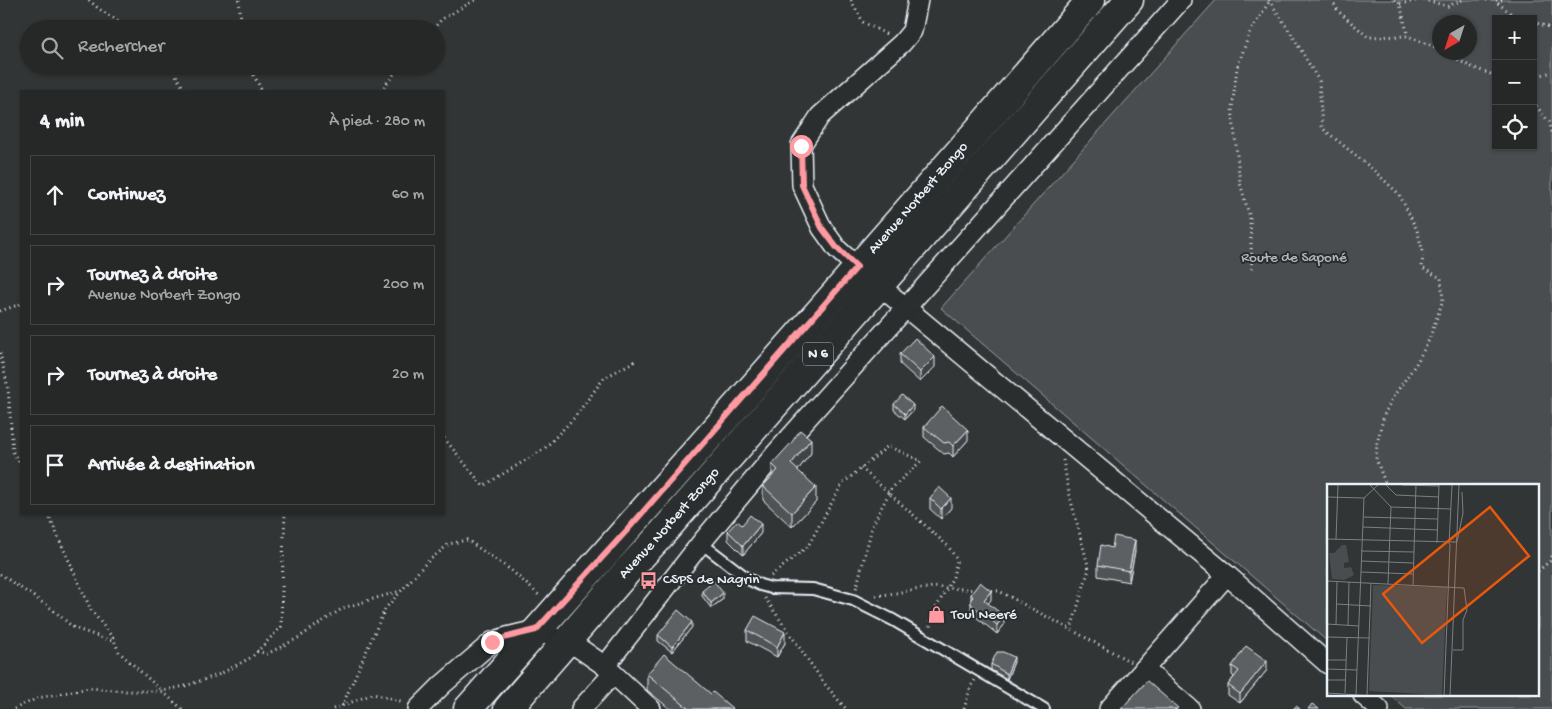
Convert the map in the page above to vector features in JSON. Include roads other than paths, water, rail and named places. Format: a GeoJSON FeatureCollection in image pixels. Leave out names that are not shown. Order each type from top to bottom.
{"type":"FeatureCollection","features":[{"type":"Feature","properties":{"kind":"main road","name":"Avenue Norbert Zongo"},"geometry":{"type":"LineString","coordinates":[[468,709],[913,205],[1091,0]]}},
{"type":"Feature","properties":{"kind":"main road","name":"Avenue Norbert Zongo"},"geometry":{"type":"LineString","coordinates":[[508,709],[629,568],[657,539],[1129,0]]}},
{"type":"Feature","properties":{"kind":"street"},"geometry":{"type":"LineString","coordinates":[[918,0],[912,31],[902,43],[820,116],[801,146],[802,185],[822,228],[837,248],[857,267],[1227,574],[1327,663]]}},
{"type":"Feature","properties":{"kind":"street"},"geometry":{"type":"LineString","coordinates":[[581,709],[701,543],[776,453],[1180,0]]}},
{"type":"Feature","properties":{"kind":"street"},"geometry":{"type":"LineString","coordinates":[[1109,709],[1227,574]]}},
{"type":"Feature","properties":{"kind":"street"},"geometry":{"type":"LineString","coordinates":[[420,707],[442,685],[492,642],[536,630],[579,648],[609,670],[651,709]]}},
{"type":"Feature","properties":{"kind":"street"},"geometry":{"type":"LineString","coordinates":[[1144,670],[1190,709]]}},
{"type":"Feature","properties":{"kind":"street"},"geometry":{"type":"LineString","coordinates":[[1365,696],[1379,709]]}},
{"type":"Feature","properties":{"kind":"lane"},"geometry":{"type":"LineString","coordinates":[[701,543],[748,579],[760,585],[771,588],[813,590],[854,600],[893,620],[1044,709]]}},
{"type":"Feature","properties":{"kind":"place","name":"CSPS de Nagrin"},"geometry":{"type":"Point","coordinates":[649,580]}},
{"type":"Feature","properties":{"kind":"place","name":"Toul Neeré"},"geometry":{"type":"Point","coordinates":[937,615]}},
{"type":"Feature","properties":{"kind":"park label","name":"Route de Saponé"},"geometry":{"type":"Point","coordinates":[1294,258]}}]}
